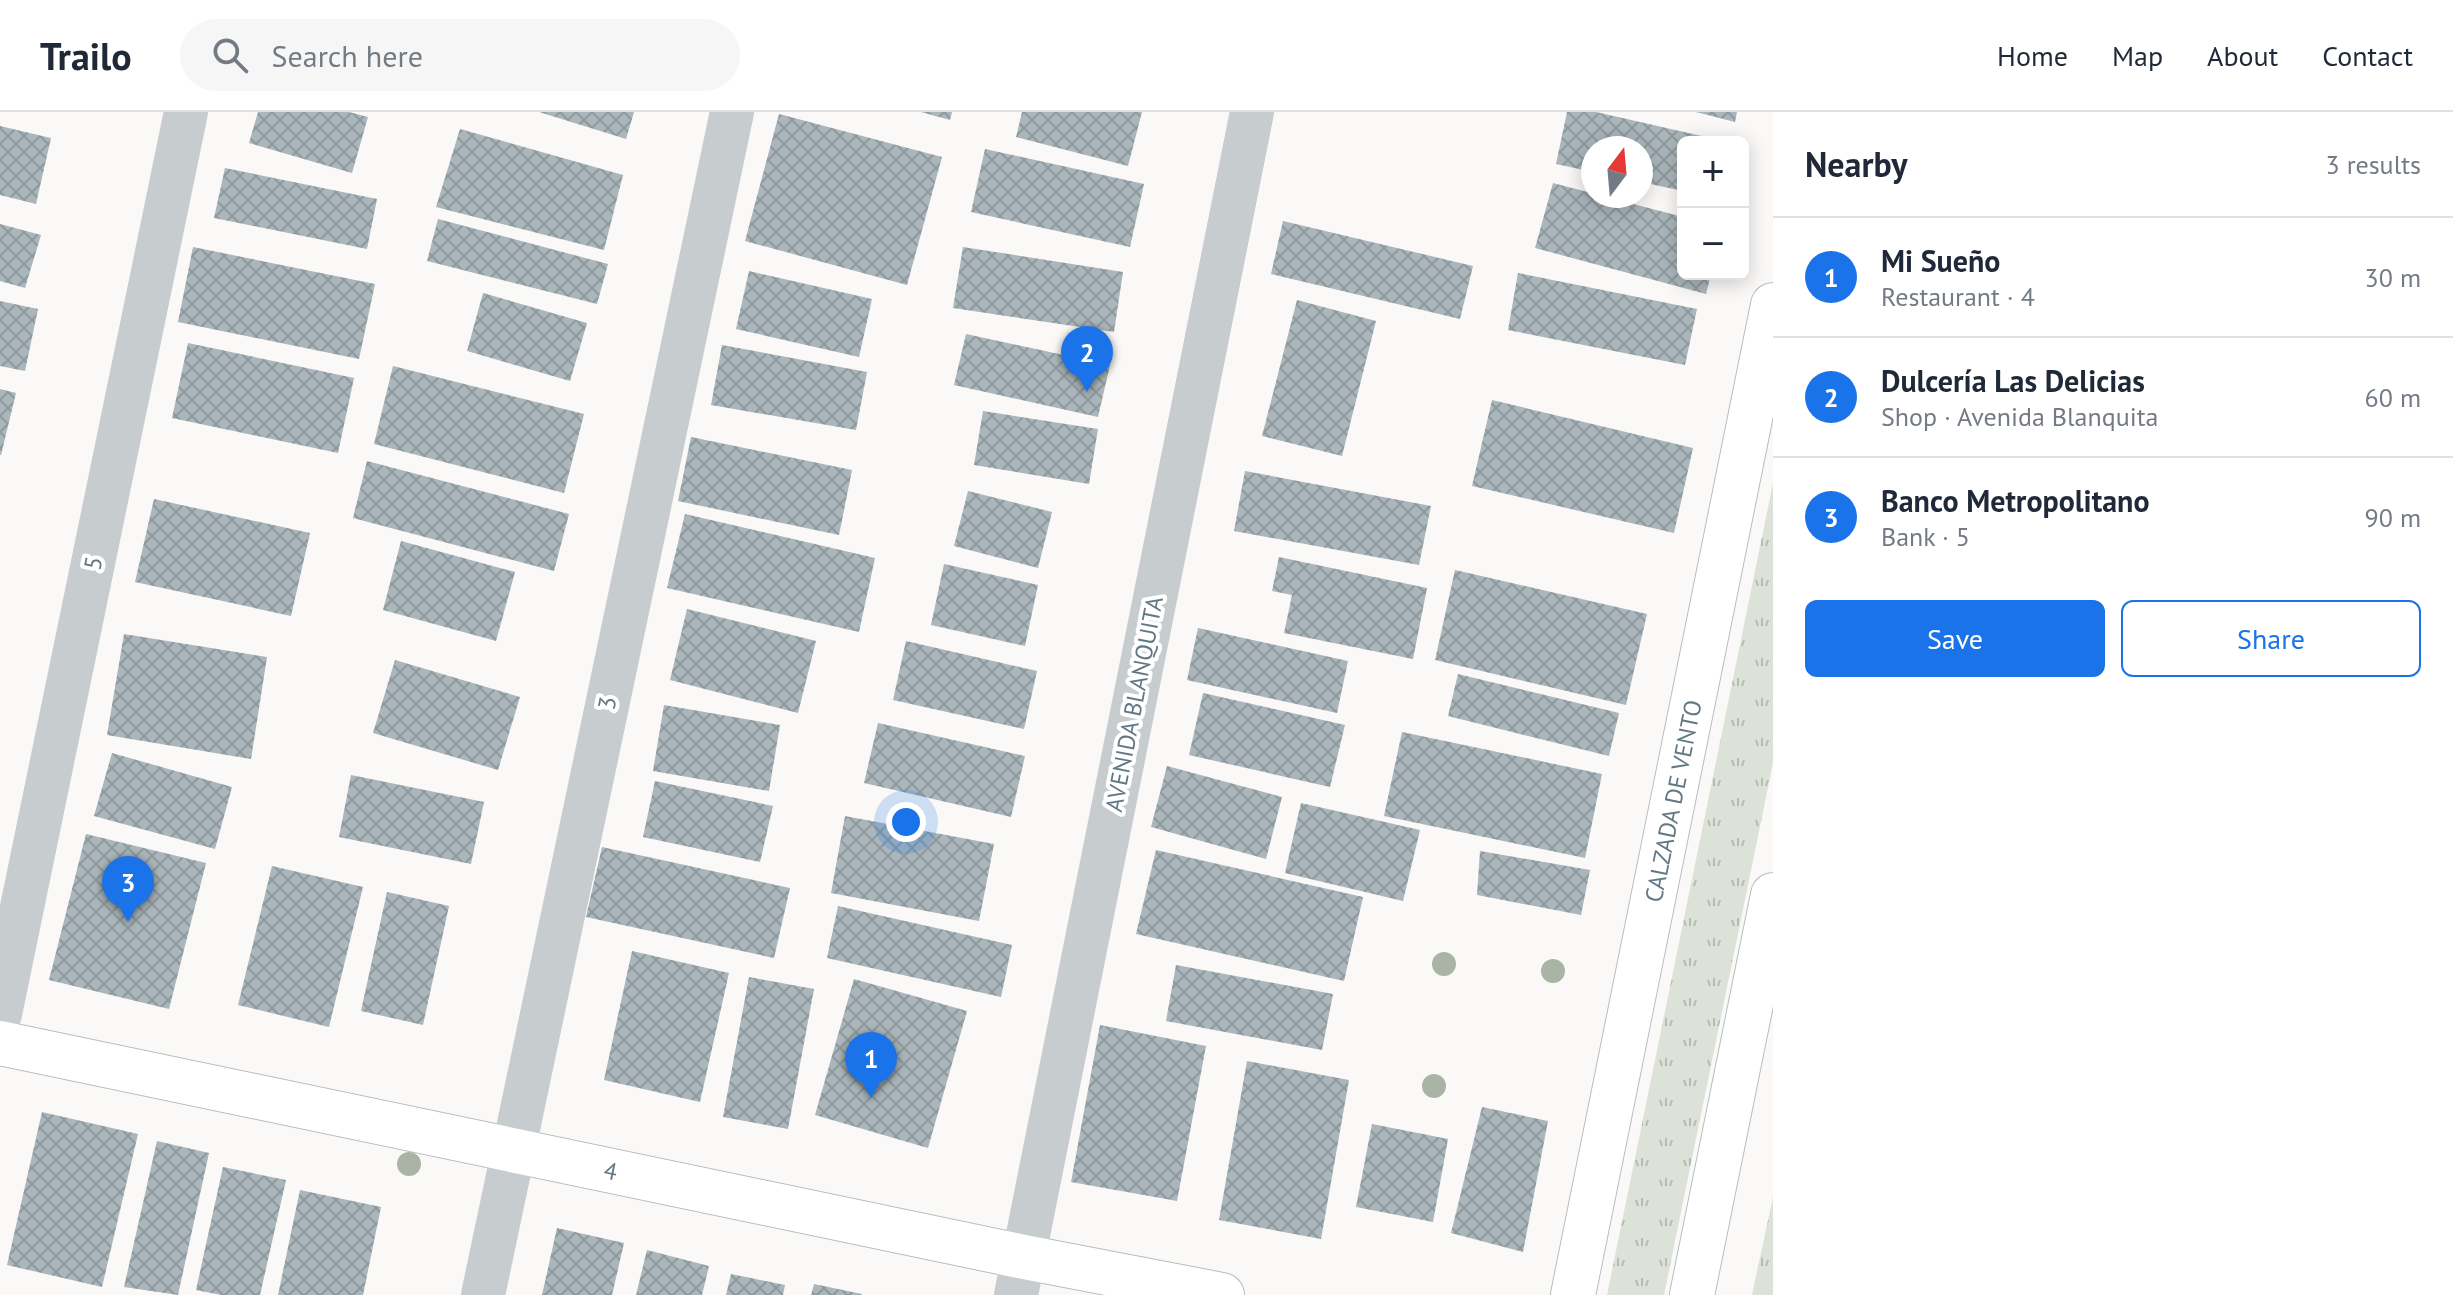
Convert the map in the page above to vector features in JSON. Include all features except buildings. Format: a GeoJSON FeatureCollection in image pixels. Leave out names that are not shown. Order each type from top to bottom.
{"type":"FeatureCollection","features":[{"type":"Feature","properties":{"kind":"main road","name":"CALZADA DE VENTO"},"geometry":{"type":"LineString","coordinates":[[1573,1295],[1637,961],[1773,305]]}},
{"type":"Feature","properties":{"kind":"main road"},"geometry":{"type":"LineString","coordinates":[[1692,1295],[1773,895]]}},
{"type":"Feature","properties":{"kind":"main road","name":"4"},"geometry":{"type":"LineString","coordinates":[[0,1043],[512,1150],[1020,1276],[1222,1295]]}},
{"type":"Feature","properties":{"kind":"street","name":"5"},"geometry":{"type":"LineString","coordinates":[[0,1014],[186,112]]}},
{"type":"Feature","properties":{"kind":"street","name":"3"},"geometry":{"type":"LineString","coordinates":[[483,1295],[732,112]]}},
{"type":"Feature","properties":{"kind":"street","name":"AVENIDA BLANQUITA"},"geometry":{"type":"LineString","coordinates":[[1020,1276],[1252,112]]}},
{"type":"Feature","properties":{"kind":"green space"},"geometry":{"type":"Polygon","coordinates":[[[1773,483],[1773,763],[1664,1295],[1607,1295],[1773,483]]]}},
{"type":"Feature","properties":{"kind":"green space"},"geometry":{"type":"Polygon","coordinates":[[[1773,1197],[1773,1295],[1752,1295],[1773,1197]]]}},
{"type":"Feature","properties":{"kind":"place","name":"Dulcería Las Delicias"},"geometry":{"type":"Point","coordinates":[1087,392]}},
{"type":"Feature","properties":{"kind":"place","name":"Banco Metropolitano"},"geometry":{"type":"Point","coordinates":[128,922]}},
{"type":"Feature","properties":{"kind":"place","name":"Mi Sueño"},"geometry":{"type":"Point","coordinates":[871,1098]}}]}
